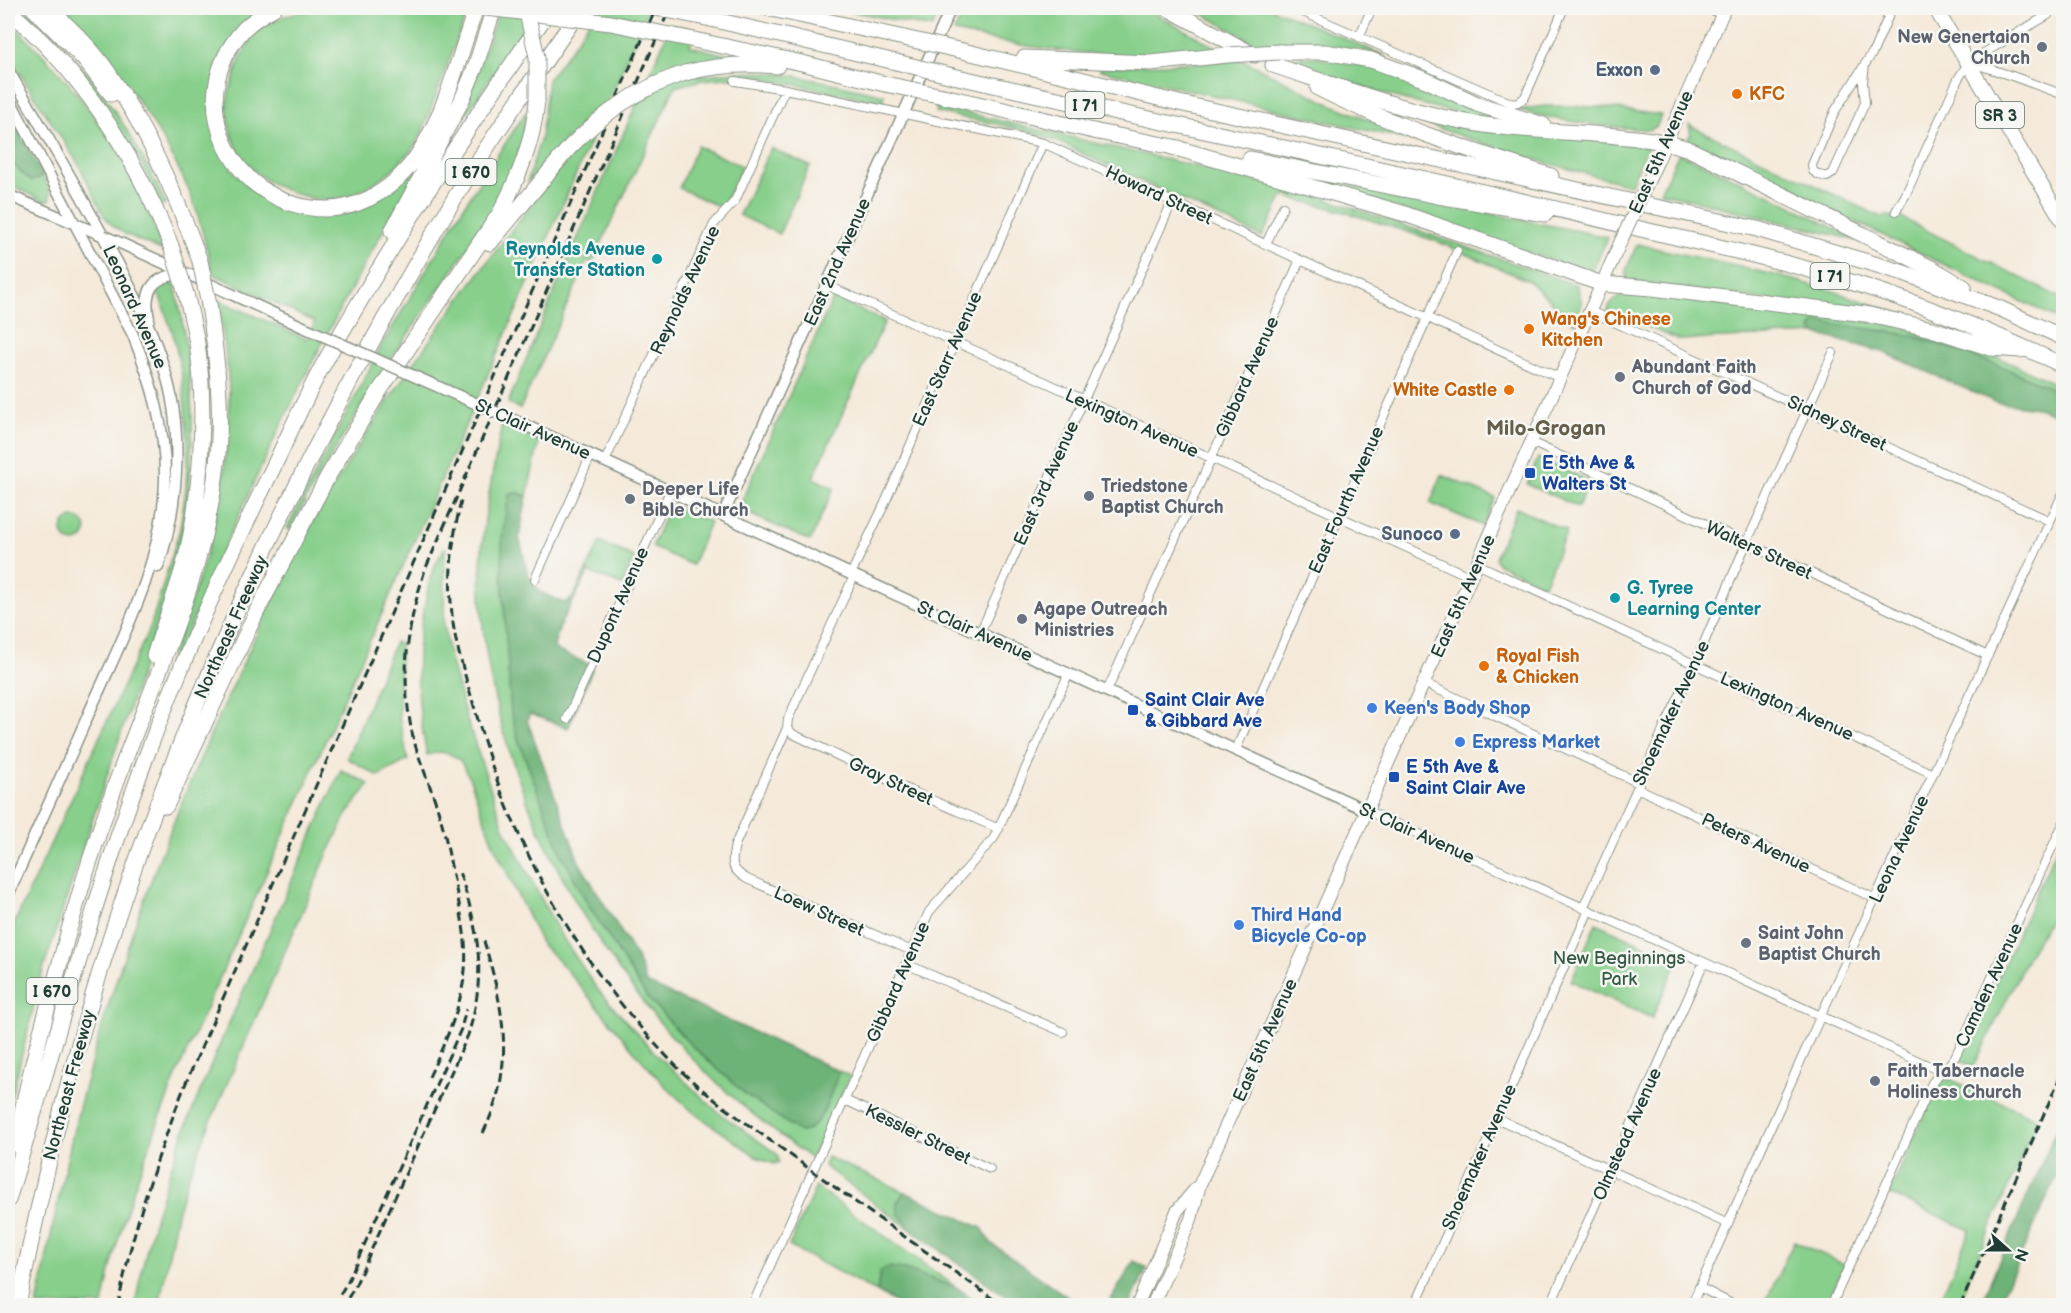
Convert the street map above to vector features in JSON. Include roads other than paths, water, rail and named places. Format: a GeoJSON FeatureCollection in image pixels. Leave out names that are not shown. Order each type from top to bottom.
{"type":"FeatureCollection","features":[{"type":"Feature","properties":{"kind":"highway"},"geometry":{"type":"LineString","coordinates":[[33,8],[83,58],[122,109],[143,129]]}},
{"type":"Feature","properties":{"kind":"highway","name":"I 670"},"geometry":{"type":"LineString","coordinates":[[8,1199],[21,1114],[40,1033],[69,928],[114,789],[180,616],[196,566],[210,512],[220,422],[215,342],[210,305],[200,261],[165,171],[143,129],[107,70],[75,33],[49,8]]}},
{"type":"Feature","properties":{"kind":"highway"},"geometry":{"type":"LineString","coordinates":[[274,8],[255,19],[244,29],[222,66],[216,93],[219,132],[234,162],[256,186],[283,202],[299,207],[333,208],[347,207],[379,193],[405,171],[417,156],[436,120],[476,8]]}},
{"type":"Feature","properties":{"kind":"highway"},"geometry":{"type":"LineString","coordinates":[[486,8],[611,23],[802,63],[885,84],[1169,146],[1256,160],[1518,210],[1619,224]]}},
{"type":"Feature","properties":{"kind":"highway"},"geometry":{"type":"LineString","coordinates":[[322,367],[361,287],[461,102],[476,69],[494,8]]}},
{"type":"Feature","properties":{"kind":"highway"},"geometry":{"type":"LineString","coordinates":[[124,898],[256,613],[347,441],[500,213],[514,186],[530,141],[537,101],[537,57],[526,8]]}},
{"type":"Feature","properties":{"kind":"highway","name":"Northeast Freeway"},"geometry":{"type":"LineString","coordinates":[[8,1199],[110,857],[147,754],[244,526],[322,367],[463,135],[551,8]]}},
{"type":"Feature","properties":{"kind":"highway","name":"Northeast Freeway"},"geometry":{"type":"LineString","coordinates":[[18,1305],[47,1167],[89,1010],[124,898],[197,703],[238,606],[284,511],[371,343],[449,207],[581,8]]}},
{"type":"Feature","properties":{"kind":"highway","name":"I 71"},"geometry":{"type":"LineString","coordinates":[[656,8],[1151,120],[1441,182],[1809,269],[1869,287],[1975,327],[2064,366]]}},
{"type":"Feature","properties":{"kind":"highway","name":"I 71"},"geometry":{"type":"LineString","coordinates":[[767,8],[998,59],[1179,103],[1757,229],[1904,273],[2001,309],[2064,338]]}},
{"type":"Feature","properties":{"kind":"highway"},"geometry":{"type":"LineString","coordinates":[[1167,8],[1276,59],[1382,102],[1492,126],[1666,141],[1689,149],[1933,269],[2001,309]]}},
{"type":"Feature","properties":{"kind":"highway"},"geometry":{"type":"LineString","coordinates":[[8,10],[61,62],[119,138],[156,208],[171,246],[186,294],[197,343],[202,422],[191,529],[184,564],[129,728],[114,789]]}},
{"type":"Feature","properties":{"kind":"highway"},"geometry":{"type":"LineString","coordinates":[[998,59],[1042,58],[1151,63],[1227,55],[1276,59],[1325,52],[1371,60],[1426,80],[1477,104],[1563,131]]}},
{"type":"Feature","properties":{"kind":"highway"},"geometry":{"type":"LineString","coordinates":[[1276,59],[1345,102],[1429,136],[1620,198]]}},
{"type":"Feature","properties":{"kind":"highway"},"geometry":{"type":"LineString","coordinates":[[444,298],[585,131],[640,91],[685,73],[752,64],[833,72]]}},
{"type":"Feature","properties":{"kind":"highway"},"geometry":{"type":"LineString","coordinates":[[1169,146],[1401,213],[1602,284],[1865,314],[1932,329],[1991,348],[2033,352]]}},
{"type":"Feature","properties":{"kind":"main road","name":"SR 3"},"geometry":{"type":"LineString","coordinates":[[1935,8],[2064,223]]}},
{"type":"Feature","properties":{"kind":"main road","name":"East 5th Avenue"},"geometry":{"type":"LineString","coordinates":[[1152,1305],[1191,1219],[1200,1184],[1723,11]]}},
{"type":"Feature","properties":{"kind":"main road","name":"East 5th Avenue"},"geometry":{"type":"LineString","coordinates":[[1137,1305],[1177,1211],[1200,1184]]}},
{"type":"Feature","properties":{"kind":"street","name":"East 2nd Avenue"},"geometry":{"type":"LineString","coordinates":[[723,516],[951,8]]}},
{"type":"Feature","properties":{"kind":"street"},"geometry":{"type":"LineString","coordinates":[[1294,8],[1509,102],[1518,103],[1525,97],[1564,8]]}},
{"type":"Feature","properties":{"kind":"street"},"geometry":{"type":"LineString","coordinates":[[1359,37],[1372,8]]}},
{"type":"Feature","properties":{"kind":"street"},"geometry":{"type":"LineString","coordinates":[[1705,8],[1723,11]]}},
{"type":"Feature","properties":{"kind":"street"},"geometry":{"type":"LineString","coordinates":[[1865,64],[1863,82],[1865,103],[1861,115],[1833,173],[1827,177],[1820,176],[1813,171],[1812,165],[1835,111],[1873,51],[1892,8]]}},
{"type":"Feature","properties":{"kind":"street"},"geometry":{"type":"LineString","coordinates":[[1896,211],[1958,79],[1969,62],[2048,15]]}},
{"type":"Feature","properties":{"kind":"street"},"geometry":{"type":"LineString","coordinates":[[1969,62],[2064,95]]}},
{"type":"Feature","properties":{"kind":"street","name":"Leonard Avenue"},"geometry":{"type":"LineString","coordinates":[[8,70],[42,126],[123,273],[165,367],[177,449],[176,486],[170,526],[159,566],[126,632]]}},
{"type":"Feature","properties":{"kind":"street","name":"Howard Street"},"geometry":{"type":"LineString","coordinates":[[735,81],[785,89],[1043,143],[1560,378]]}},
{"type":"Feature","properties":{"kind":"street","name":"Reynolds Avenue"},"geometry":{"type":"LineString","coordinates":[[605,461],[714,224],[735,201],[785,89]]}},
{"type":"Feature","properties":{"kind":"street","name":"Leonard Avenue"},"geometry":{"type":"LineString","coordinates":[[8,96],[133,335],[147,369],[159,414],[165,450],[165,483],[155,553],[126,632],[8,895]]}},
{"type":"Feature","properties":{"kind":"street","name":"East Starr Avenue"},"geometry":{"type":"LineString","coordinates":[[732,864],[735,845],[787,728],[788,718],[1043,143]]}},
{"type":"Feature","properties":{"kind":"street","name":"St Clair Avenue"},"geometry":{"type":"LineString","coordinates":[[8,195],[605,461],[1940,1071]]}},
{"type":"Feature","properties":{"kind":"street","name":"East 3rd Avenue"},"geometry":{"type":"LineString","coordinates":[[980,633],[1172,202]]}},
{"type":"Feature","properties":{"kind":"street"},"geometry":{"type":"LineString","coordinates":[[1266,244],[1283,207]]}},
{"type":"Feature","properties":{"kind":"street","name":"East Fourth Avenue"},"geometry":{"type":"LineString","coordinates":[[1236,749],[1457,251]]}},
{"type":"Feature","properties":{"kind":"street","name":"Gibbard Avenue"},"geometry":{"type":"LineString","coordinates":[[1107,691],[1300,260]]}},
{"type":"Feature","properties":{"kind":"street"},"geometry":{"type":"LineString","coordinates":[[153,337],[146,307],[150,288],[161,278],[185,274]]}},
{"type":"Feature","properties":{"kind":"street","name":"Lexington Avenue"},"geometry":{"type":"LineString","coordinates":[[826,285],[1471,577]]}},
{"type":"Feature","properties":{"kind":"street","name":"Sidney Street"},"geometry":{"type":"LineString","coordinates":[[1590,312],[2050,521]]}},
{"type":"Feature","properties":{"kind":"street","name":"Shoemaker Avenue"},"geometry":{"type":"LineString","coordinates":[[1414,1305],[1638,785],[1695,664],[1746,544],[1833,353]]}},
{"type":"Feature","properties":{"kind":"street","name":"Walters Street"},"geometry":{"type":"LineString","coordinates":[[1531,442],[1988,656]]}},
{"type":"Feature","properties":{"kind":"street"},"geometry":{"type":"LineString","coordinates":[[535,579],[591,455]]}},
{"type":"Feature","properties":{"kind":"street","name":"Dupont Avenue"},"geometry":{"type":"LineString","coordinates":[[567,719],[670,491]]}},
{"type":"Feature","properties":{"kind":"street","name":"Leona Avenue"},"geometry":{"type":"LineString","coordinates":[[1691,1305],[1821,1016],[2064,491]]}},
{"type":"Feature","properties":{"kind":"street","name":"Lexington Avenue"},"geometry":{"type":"LineString","coordinates":[[1477,564],[1933,774]]}},
{"type":"Feature","properties":{"kind":"street","name":"Gibbard Avenue"},"geometry":{"type":"LineString","coordinates":[[752,1305],[929,912],[994,838],[1069,673]]}},
{"type":"Feature","properties":{"kind":"street","name":"Peters Avenue"},"geometry":{"type":"LineString","coordinates":[[1424,683],[1876,899]]}},
{"type":"Feature","properties":{"kind":"street","name":"Gray Street"},"geometry":{"type":"LineString","coordinates":[[787,728],[793,734],[859,766],[999,829]]}},
{"type":"Feature","properties":{"kind":"street","name":"Camden Avenue"},"geometry":{"type":"LineString","coordinates":[[1832,1305],[1932,1083],[1940,1071],[1955,1057],[2064,822]]}},
{"type":"Feature","properties":{"kind":"street","name":"Loew Street"},"geometry":{"type":"LineString","coordinates":[[732,864],[737,873],[747,879],[912,951]]}},
{"type":"Feature","properties":{"kind":"street","name":"Olmstead Avenue"},"geometry":{"type":"LineString","coordinates":[[1550,1305],[1704,962]]}},
{"type":"Feature","properties":{"kind":"street"},"geometry":{"type":"LineString","coordinates":[[906,964],[1063,1032]]}},
{"type":"Feature","properties":{"kind":"street","name":"Kessler Street"},"geometry":{"type":"LineString","coordinates":[[846,1100],[990,1169]]}},
{"type":"Feature","properties":{"kind":"street"},"geometry":{"type":"LineString","coordinates":[[1496,1118],[1728,1224]]}},
{"type":"Feature","properties":{"kind":"street"},"geometry":{"type":"LineString","coordinates":[[1699,1287],[1736,1305]]}},
{"type":"Feature","properties":{"kind":"railway"},"geometry":{"type":"LineString","coordinates":[[118,1306],[130,1250],[146,1194],[185,1085],[656,8]]}},
{"type":"Feature","properties":{"kind":"railway"},"geometry":{"type":"LineString","coordinates":[[429,1077],[452,1025],[460,998],[465,970],[465,947],[461,913],[444,830],[415,745],[410,722],[406,664],[414,608],[425,570],[670,8]]}},
{"type":"Feature","properties":{"kind":"railway"},"geometry":{"type":"LineString","coordinates":[[461,501],[452,555],[451,609],[462,664],[493,768],[511,815],[555,906],[582,949],[611,991],[643,1030],[677,1067],[705,1092],[1003,1306]]}},
{"type":"Feature","properties":{"kind":"railway"},"geometry":{"type":"LineString","coordinates":[[348,1298],[468,1035],[474,1013],[479,971],[478,951],[471,911],[458,869]]}},
{"type":"Feature","properties":{"kind":"railway"},"geometry":{"type":"LineString","coordinates":[[483,1133],[500,1084],[503,1061],[501,1014],[484,941]]}},
{"type":"Feature","properties":{"kind":"railway"},"geometry":{"type":"LineString","coordinates":[[333,1306],[348,1281],[461,1029],[466,1009]]}},
{"type":"Feature","properties":{"kind":"railway"},"geometry":{"type":"LineString","coordinates":[[1960,1306],[2064,1068]]}},
{"type":"Feature","properties":{"kind":"place","name":"New Genertaion Church"},"geometry":{"type":"Point","coordinates":[2042,47]}},
{"type":"Feature","properties":{"kind":"place","name":"Exxon"},"geometry":{"type":"Point","coordinates":[1655,70]}},
{"type":"Feature","properties":{"kind":"place","name":"KFC"},"geometry":{"type":"Point","coordinates":[1737,94]}},
{"type":"Feature","properties":{"kind":"place","name":"Reynolds Avenue Transfer Station"},"geometry":{"type":"Point","coordinates":[657,259]}},
{"type":"Feature","properties":{"kind":"place","name":"Wang's Chinese Kitchen"},"geometry":{"type":"Point","coordinates":[1529,329]}},
{"type":"Feature","properties":{"kind":"place","name":"Abundant Faith Church of God"},"geometry":{"type":"Point","coordinates":[1620,377]}},
{"type":"Feature","properties":{"kind":"place","name":"White Castle"},"geometry":{"type":"Point","coordinates":[1509,390]}},
{"type":"Feature","properties":{"kind":"place","name":"E 5th Ave & Walters St"},"geometry":{"type":"Point","coordinates":[1530,473]}},
{"type":"Feature","properties":{"kind":"place","name":"Triedstone Baptist Church"},"geometry":{"type":"Point","coordinates":[1089,496]}},
{"type":"Feature","properties":{"kind":"place","name":"Deeper Life Bible Church"},"geometry":{"type":"Point","coordinates":[630,499]}},
{"type":"Feature","properties":{"kind":"place","name":"Sunoco"},"geometry":{"type":"Point","coordinates":[1455,534]}},
{"type":"Feature","properties":{"kind":"place","name":"G. Tyree Learning Center"},"geometry":{"type":"Point","coordinates":[1615,598]}},
{"type":"Feature","properties":{"kind":"place","name":"Agape Outreach Ministries"},"geometry":{"type":"Point","coordinates":[1022,619]}},
{"type":"Feature","properties":{"kind":"place","name":"Royal Fish & Chicken"},"geometry":{"type":"Point","coordinates":[1484,666]}},
{"type":"Feature","properties":{"kind":"place","name":"Keen's Body Shop"},"geometry":{"type":"Point","coordinates":[1372,708]}},
{"type":"Feature","properties":{"kind":"place","name":"Saint Clair Ave & Gibbard Ave"},"geometry":{"type":"Point","coordinates":[1133,710]}},
{"type":"Feature","properties":{"kind":"place","name":"Express Market"},"geometry":{"type":"Point","coordinates":[1460,742]}},
{"type":"Feature","properties":{"kind":"place","name":"E 5th Ave & Saint Clair Ave"},"geometry":{"type":"Point","coordinates":[1394,777]}},
{"type":"Feature","properties":{"kind":"place","name":"Third Hand Bicycle Co-op"},"geometry":{"type":"Point","coordinates":[1239,925]}},
{"type":"Feature","properties":{"kind":"place","name":"Saint John Baptist Church"},"geometry":{"type":"Point","coordinates":[1746,943]}},
{"type":"Feature","properties":{"kind":"place","name":"Faith Tabernacle Holiness Church"},"geometry":{"type":"Point","coordinates":[1875,1081]}},
{"type":"Feature","properties":{"kind":"district","name":"Milo-Grogan"},"geometry":{"type":"Point","coordinates":[1546,428]}},
{"type":"Feature","properties":{"kind":"park label","name":"New Beginnings Park"},"geometry":{"type":"Point","coordinates":[1619,968]}}]}
